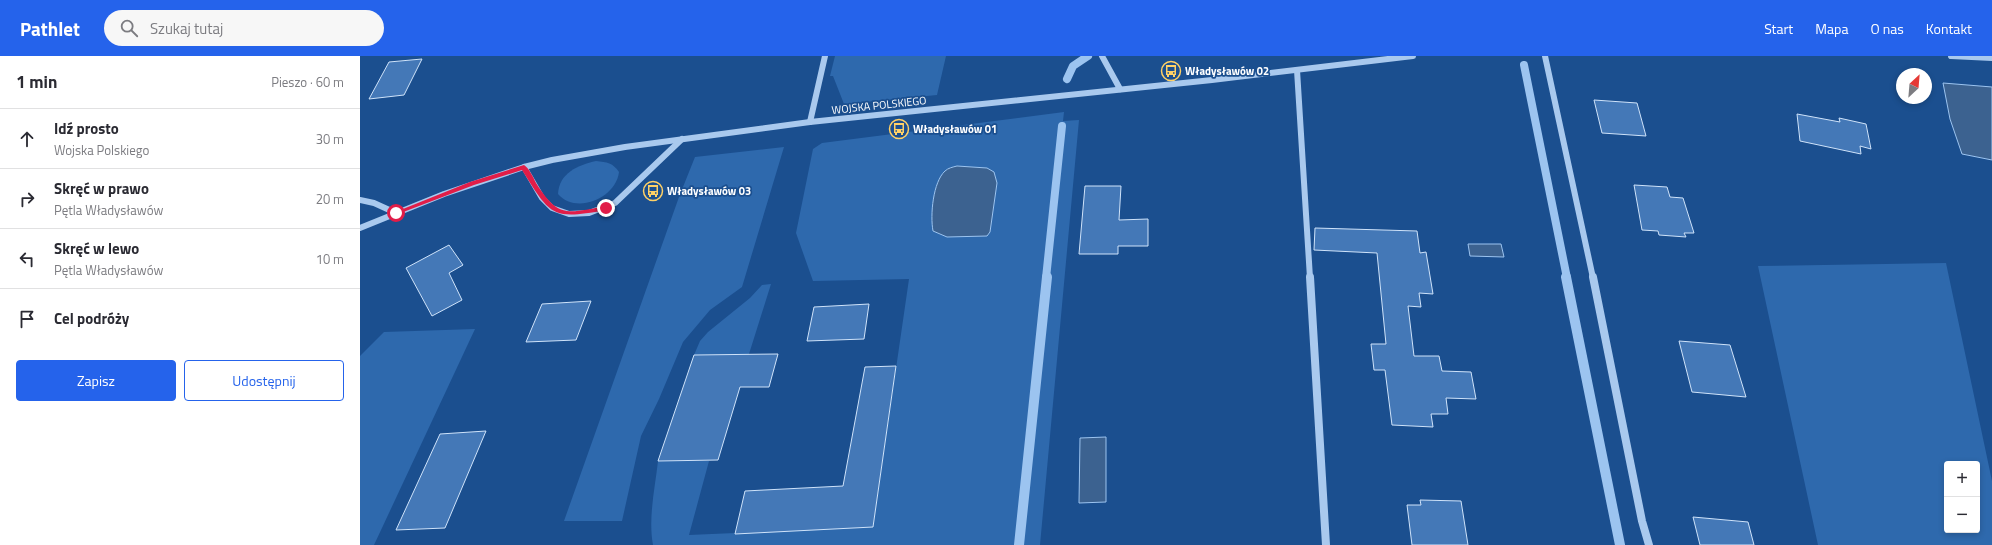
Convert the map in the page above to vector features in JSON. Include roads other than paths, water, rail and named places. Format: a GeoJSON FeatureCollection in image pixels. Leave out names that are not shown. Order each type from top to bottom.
{"type":"FeatureCollection","features":[{"type":"Feature","properties":{"kind":"street"},"geometry":{"type":"LineString","coordinates":[[810,122],[825,56]]}},
{"type":"Feature","properties":{"kind":"street"},"geometry":{"type":"LineString","coordinates":[[1102,56],[1115,77],[1120,89]]}},
{"type":"Feature","properties":{"kind":"street","name":"WOJSKA POLSKIEGO"},"geometry":{"type":"LineString","coordinates":[[360,228],[472,183],[552,160],[682,139],[810,122],[1413,56]]}},
{"type":"Feature","properties":{"kind":"street"},"geometry":{"type":"LineString","coordinates":[[1545,56],[1578,203],[1642,521],[1649,545]]}},
{"type":"Feature","properties":{"kind":"street"},"geometry":{"type":"LineString","coordinates":[[1951,56],[1992,58]]}},
{"type":"Feature","properties":{"kind":"street"},"geometry":{"type":"LineString","coordinates":[[1296,70],[1326,545]]}},
{"type":"Feature","properties":{"kind":"street"},"geometry":{"type":"LineString","coordinates":[[524,168],[545,202],[553,209],[573,214],[600,211],[615,203],[682,139]]}},
{"type":"Feature","properties":{"kind":"street"},"geometry":{"type":"LineString","coordinates":[[360,200],[374,203],[396,213]]}},
{"type":"Feature","properties":{"kind":"waterway"},"geometry":{"type":"LineString","coordinates":[[1067,79],[1073,66],[1088,56]]}},
{"type":"Feature","properties":{"kind":"waterway"},"geometry":{"type":"LineString","coordinates":[[1524,65],[1567,278]]}},
{"type":"Feature","properties":{"kind":"waterway"},"geometry":{"type":"LineString","coordinates":[[1046,278],[1062,126]]}},
{"type":"Feature","properties":{"kind":"waterway"},"geometry":{"type":"LineString","coordinates":[[1019,545],[1047,277]]}},
{"type":"Feature","properties":{"kind":"waterway"},"geometry":{"type":"LineString","coordinates":[[1566,277],[1620,545]]}},
{"type":"Feature","properties":{"kind":"place","name":"Władysławów 02"},"geometry":{"type":"Point","coordinates":[1171,71]}},
{"type":"Feature","properties":{"kind":"place","name":"Władysławów 01"},"geometry":{"type":"Point","coordinates":[899,129]}},
{"type":"Feature","properties":{"kind":"place","name":"Władysławów 03"},"geometry":{"type":"Point","coordinates":[653,191]}}]}
